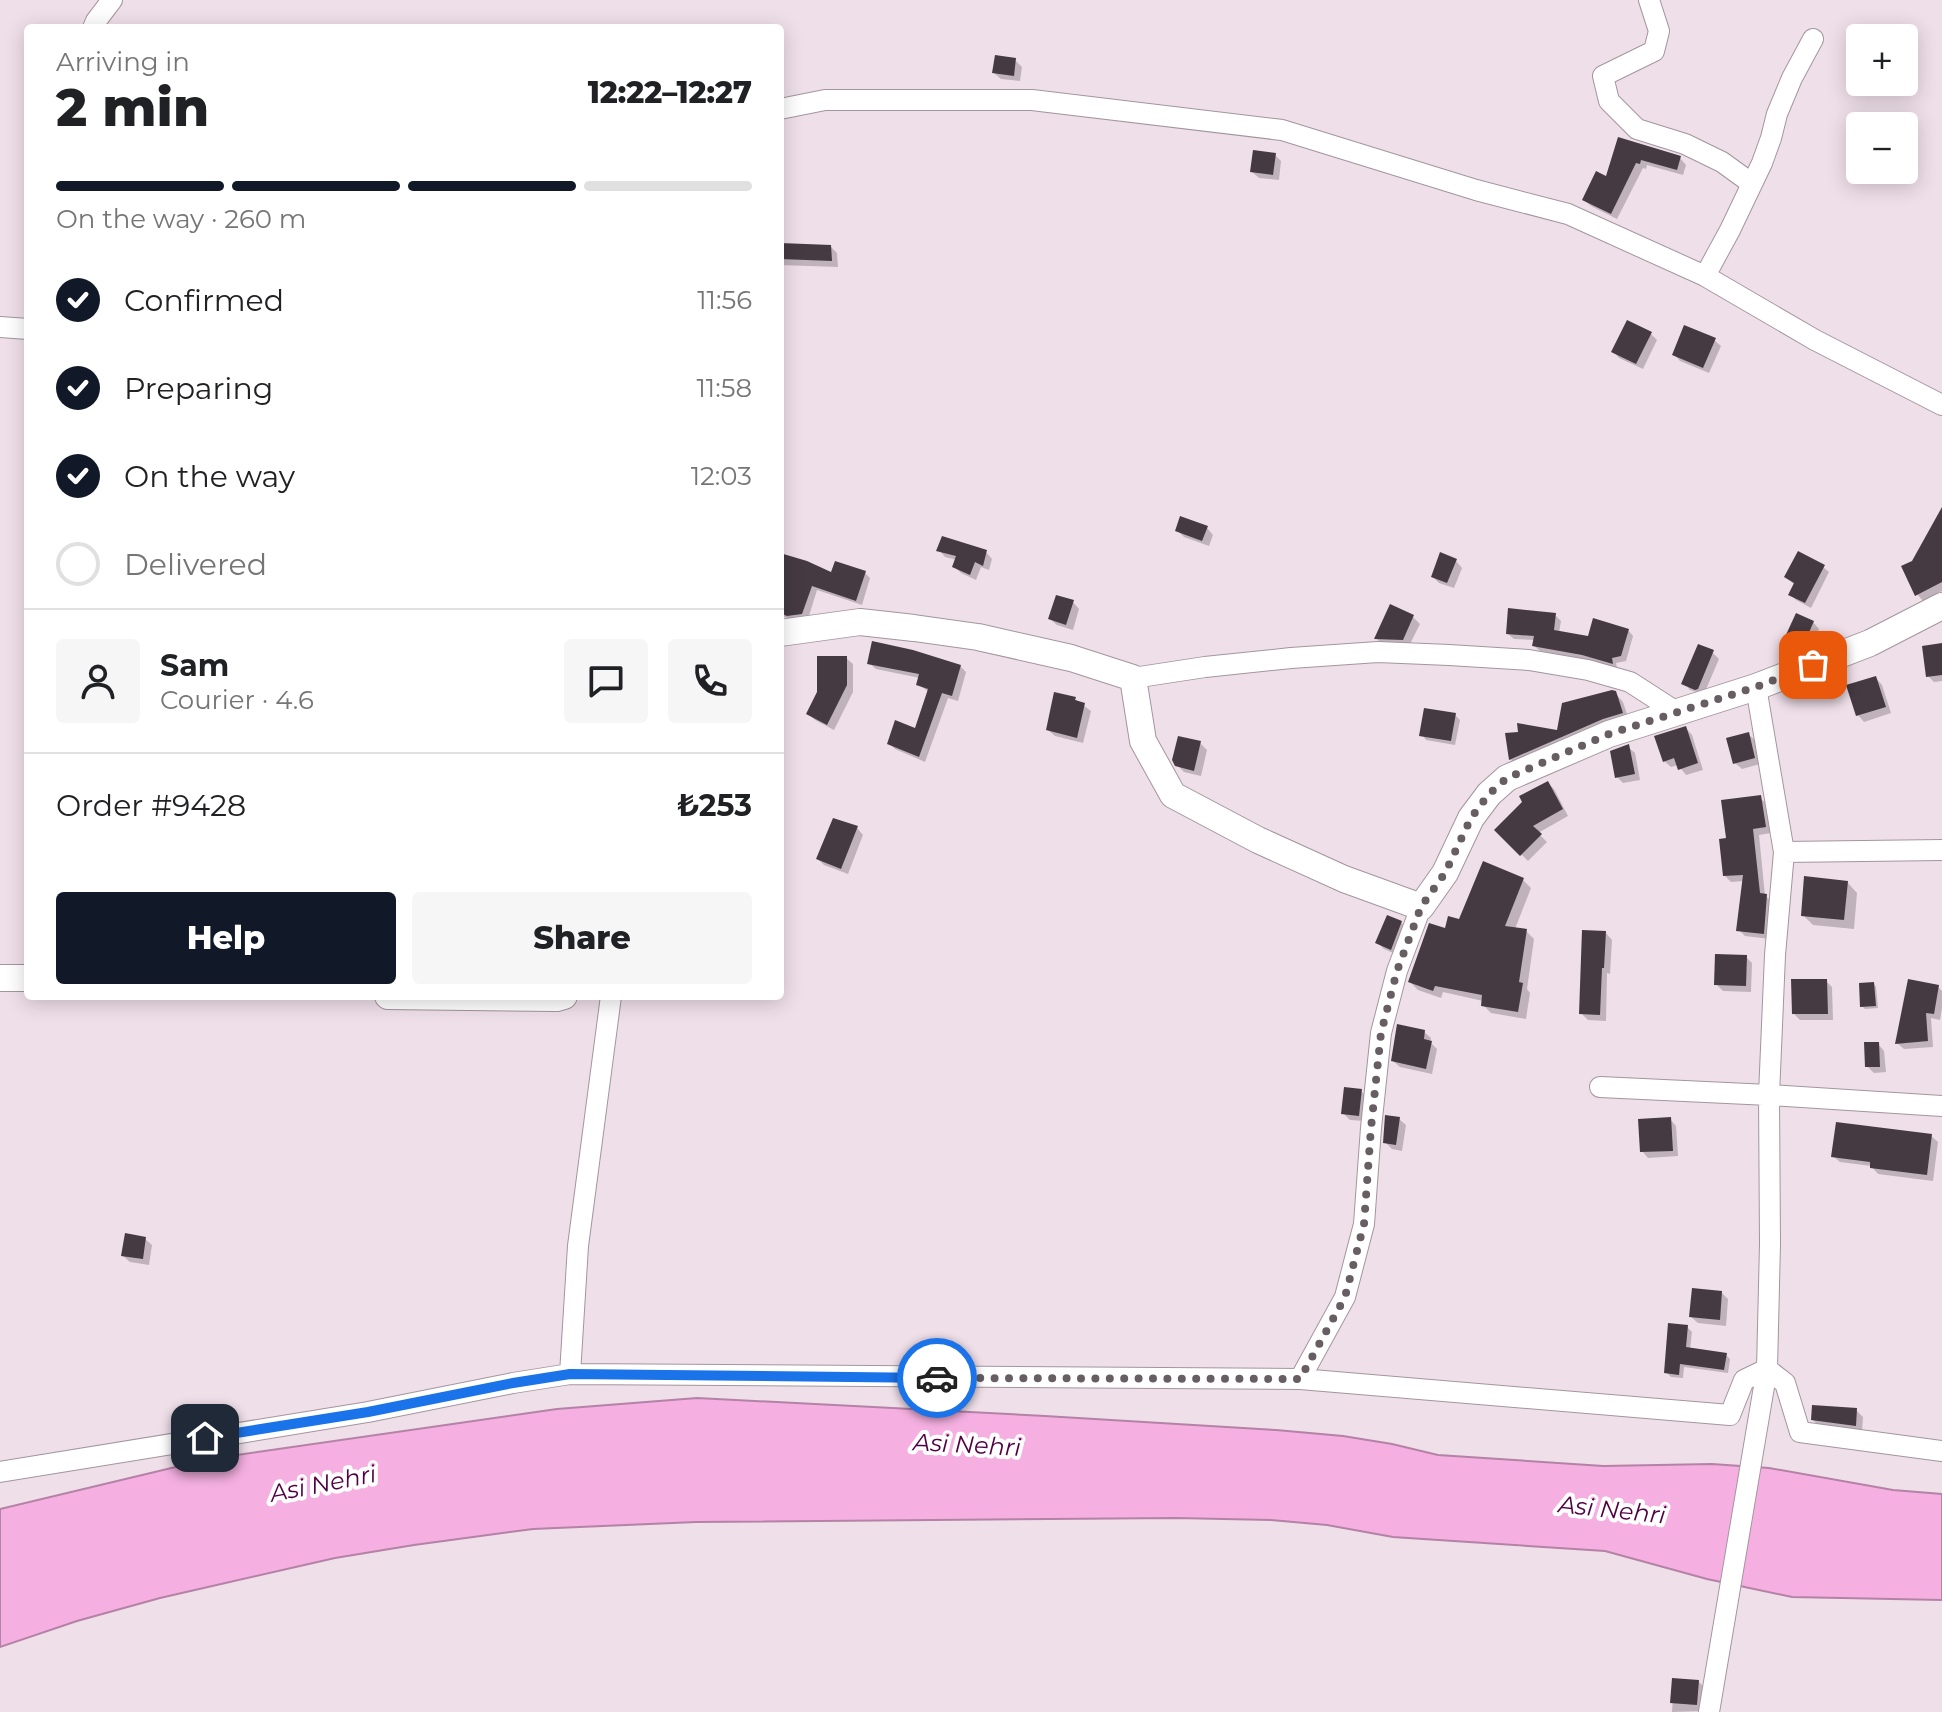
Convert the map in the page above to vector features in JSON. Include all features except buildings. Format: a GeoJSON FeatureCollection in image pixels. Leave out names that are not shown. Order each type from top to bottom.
{"type":"FeatureCollection","features":[{"type":"Feature","properties":{"kind":"street"},"geometry":{"type":"LineString","coordinates":[[95,24],[112,0]]}},
{"type":"Feature","properties":{"kind":"street"},"geometry":{"type":"LineString","coordinates":[[1649,0],[1659,31],[1654,51],[1603,76],[1609,101],[1637,129],[1685,144],[1722,162],[1751,183]]}},
{"type":"Feature","properties":{"kind":"street"},"geometry":{"type":"LineString","coordinates":[[1705,276],[1762,163],[1777,114],[1813,39]]}},
{"type":"Feature","properties":{"kind":"street"},"geometry":{"type":"LineString","coordinates":[[784,108],[825,100],[1032,100],[1282,130],[1476,190],[1568,214],[1705,276],[1815,340],[1942,405]]}},
{"type":"Feature","properties":{"kind":"street"},"geometry":{"type":"LineString","coordinates":[[0,327],[24,329]]}},
{"type":"Feature","properties":{"kind":"street"},"geometry":{"type":"LineString","coordinates":[[1300,1379],[1345,1297],[1364,1224],[1381,1033],[1397,971],[1421,907],[1445,873],[1471,818],[1489,794],[1507,778],[1609,734],[1756,687],[1870,643],[1942,606]]}},
{"type":"Feature","properties":{"kind":"street"},"geometry":{"type":"LineString","coordinates":[[784,632],[860,622],[914,628],[978,637],[1060,655],[1133,678],[1205,667],[1378,652],[1529,660],[1588,670],[1630,682],[1678,713]]}},
{"type":"Feature","properties":{"kind":"street"},"geometry":{"type":"LineString","coordinates":[[1133,678],[1143,741],[1173,795],[1258,840],[1344,879],[1421,907]]}},
{"type":"Feature","properties":{"kind":"street"},"geometry":{"type":"LineString","coordinates":[[1709,1712],[1767,1369],[1769,1095],[1775,955],[1784,852],[1756,687]]}},
{"type":"Feature","properties":{"kind":"street"},"geometry":{"type":"LineString","coordinates":[[1784,852],[1942,850]]}},
{"type":"Feature","properties":{"kind":"street"},"geometry":{"type":"LineString","coordinates":[[570,1374],[578,1246],[610,1000]]}},
{"type":"Feature","properties":{"kind":"street"},"geometry":{"type":"LineString","coordinates":[[1600,1087],[1942,1106]]}},
{"type":"Feature","properties":{"kind":"street"},"geometry":{"type":"LineString","coordinates":[[0,1472],[368,1412],[570,1374],[1300,1379],[1730,1415],[1744,1380],[1767,1369]]}},
{"type":"Feature","properties":{"kind":"street"},"geometry":{"type":"LineString","coordinates":[[1767,1369],[1785,1383],[1800,1432],[1942,1451]]}},
{"type":"Feature","properties":{"kind":"water","name":"Asi Nehri"},"geometry":{"type":"Polygon","coordinates":[[[697,1398],[1276,1430],[1343,1436],[1438,1455],[1603,1466],[1712,1464],[1769,1468],[1893,1490],[1942,1494],[1942,1600],[1792,1597],[1707,1579],[1605,1551],[1393,1537],[1327,1525],[1271,1520],[696,1522],[533,1529],[335,1558],[160,1598],[0,1647],[0,1509],[209,1459],[557,1409],[697,1398]]]}},
{"type":"Feature","properties":{"kind":"way so far"},"geometry":{"type":"LineString","coordinates":[[937,1378],[1300,1379],[1345,1297],[1364,1224],[1381,1033],[1397,971],[1421,907],[1445,873],[1471,818],[1489,794],[1507,778],[1609,734],[1756,687],[1813,665]]}},
{"type":"Feature","properties":{"kind":"route"},"geometry":{"type":"LineString","coordinates":[[205,1438],[368,1412],[570,1374],[937,1378]]}}]}
